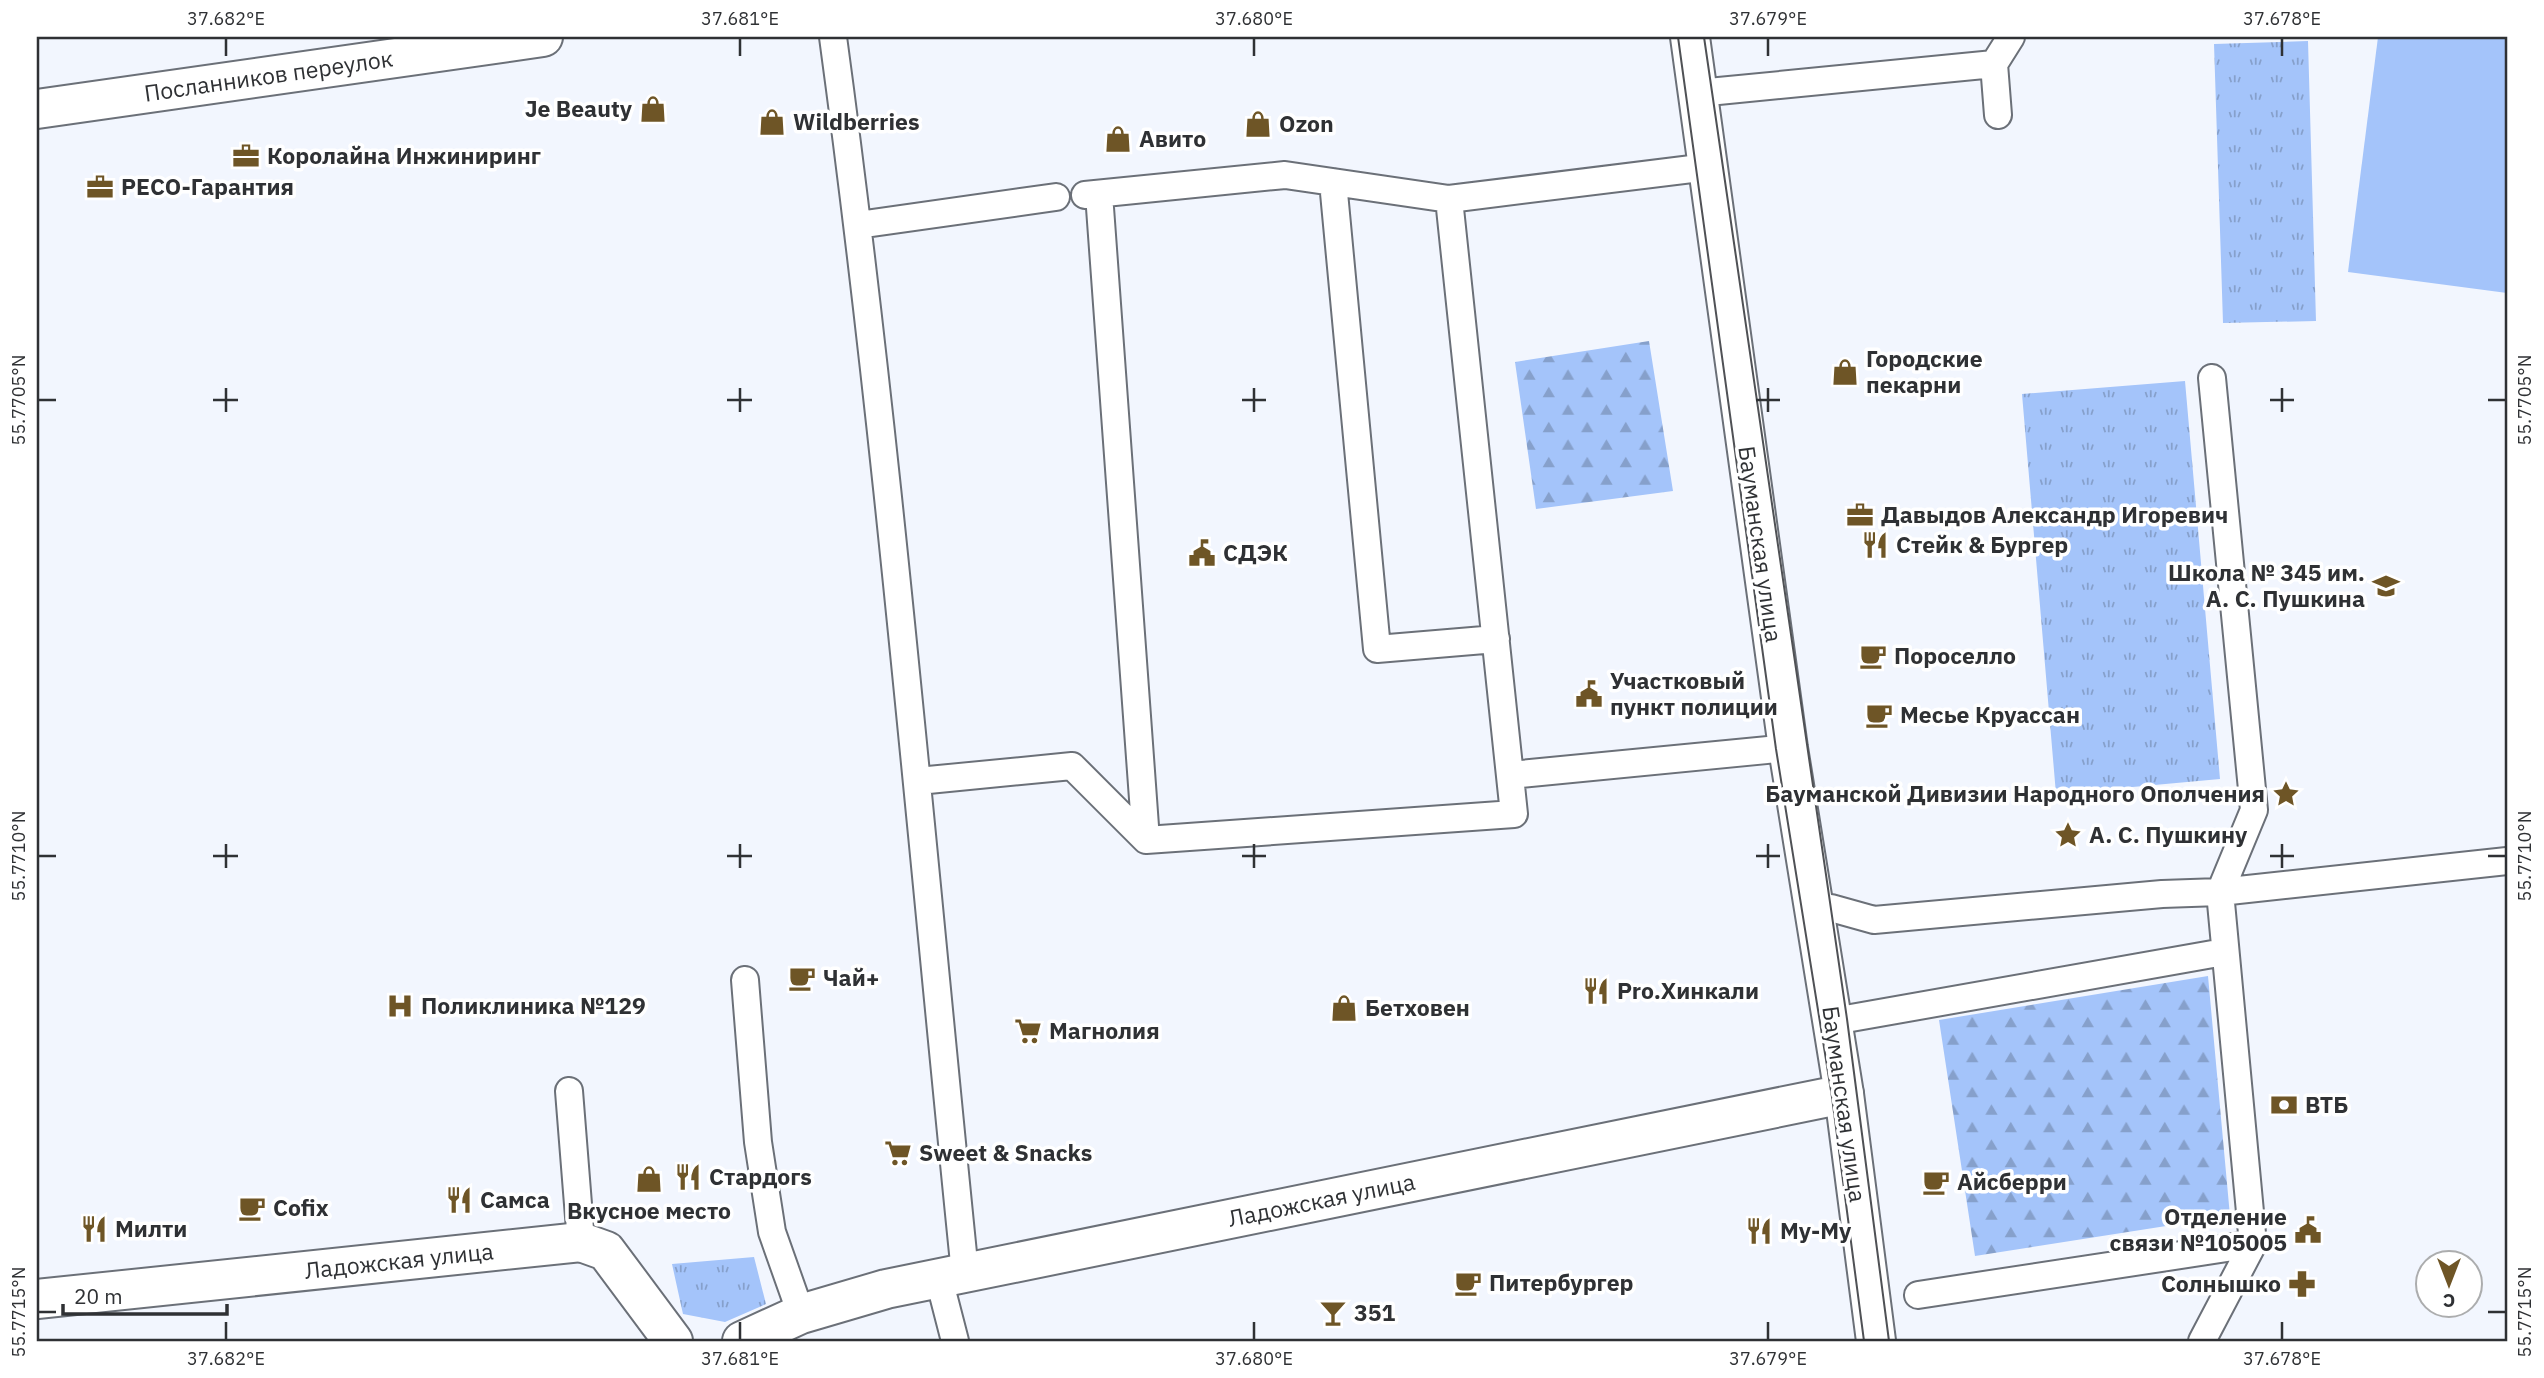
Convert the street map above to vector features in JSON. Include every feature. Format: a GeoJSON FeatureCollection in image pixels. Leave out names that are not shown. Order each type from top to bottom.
{"type":"FeatureCollection","features":[{"type":"Feature","properties":{"kind":"street","name":"Посланников переулок"},"geometry":{"type":"LineString","coordinates":[[37,109],[385,48],[543,37]]}},
{"type":"Feature","properties":{"kind":"street","name":"Бауманская улица"},"geometry":{"type":"LineString","coordinates":[[1690,37],[1788,748],[1834,1021],[1876,1341]]}},
{"type":"Feature","properties":{"kind":"street","name":"Ладожская улица"},"geometry":{"type":"LineString","coordinates":[[742,1341],[802,1314],[886,1289],[1844,1094]]}},
{"type":"Feature","properties":{"kind":"street","name":"Ладожская улица"},"geometry":{"type":"LineString","coordinates":[[37,1300],[581,1242]]}},
{"type":"Feature","properties":{"kind":"street"},"geometry":{"type":"LineString","coordinates":[[581,1242],[606,1251],[673,1341]]}},
{"type":"Feature","properties":{"kind":"lane"},"geometry":{"type":"LineString","coordinates":[[833,37],[859,225],[918,781],[952,1276],[954,1341]]}},
{"type":"Feature","properties":{"kind":"lane"},"geometry":{"type":"LineString","coordinates":[[1998,115],[1994,64],[2011,37]]}},
{"type":"Feature","properties":{"kind":"lane"},"geometry":{"type":"LineString","coordinates":[[1698,93],[1994,64]]}},
{"type":"Feature","properties":{"kind":"lane"},"geometry":{"type":"LineString","coordinates":[[1146,840],[1092,194],[1285,175],[1449,199],[1708,167]]}},
{"type":"Feature","properties":{"kind":"lane"},"geometry":{"type":"LineString","coordinates":[[1334,182],[1377,649],[1496,639]]}},
{"type":"Feature","properties":{"kind":"lane"},"geometry":{"type":"LineString","coordinates":[[859,225],[1056,197]]}},
{"type":"Feature","properties":{"kind":"lane"},"geometry":{"type":"LineString","coordinates":[[918,781],[1072,766],[1146,840],[1514,814],[1449,199]]}},
{"type":"Feature","properties":{"kind":"lane"},"geometry":{"type":"LineString","coordinates":[[2202,1341],[2253,1244],[2220,892],[2254,810],[2212,378]]}},
{"type":"Feature","properties":{"kind":"lane"},"geometry":{"type":"LineString","coordinates":[[1510,775],[1788,748]]}},
{"type":"Feature","properties":{"kind":"lane"},"geometry":{"type":"LineString","coordinates":[[1815,909],[1831,908],[1874,920],[2162,894],[2220,892],[2507,861]]}},
{"type":"Feature","properties":{"kind":"lane"},"geometry":{"type":"LineString","coordinates":[[1834,1021],[2224,951]]}},
{"type":"Feature","properties":{"kind":"lane"},"geometry":{"type":"LineString","coordinates":[[745,980],[758,1142],[772,1232],[802,1314]]}},
{"type":"Feature","properties":{"kind":"lane"},"geometry":{"type":"LineString","coordinates":[[569,1091],[581,1242]]}},
{"type":"Feature","properties":{"kind":"lane"},"geometry":{"type":"LineString","coordinates":[[1918,1295],[2253,1244]]}},
{"type":"Feature","properties":{"kind":"green space"},"geometry":{"type":"Polygon","coordinates":[[[2378,37],[2507,37],[2507,293],[2348,272],[2378,37]]]}},
{"type":"Feature","properties":{"kind":"green space"},"geometry":{"type":"Polygon","coordinates":[[[2308,41],[2316,321],[2223,323],[2214,44],[2308,41]]]}},
{"type":"Feature","properties":{"kind":"green space"},"geometry":{"type":"Polygon","coordinates":[[[1649,341],[1673,491],[1536,509],[1515,362],[1649,341]]]}},
{"type":"Feature","properties":{"kind":"green space"},"geometry":{"type":"Polygon","coordinates":[[[2185,381],[2220,779],[2056,794],[2022,394],[2185,381]]]}},
{"type":"Feature","properties":{"kind":"green space"},"geometry":{"type":"Polygon","coordinates":[[[2208,976],[2230,1216],[1975,1256],[1939,1020],[2208,976]]]}},
{"type":"Feature","properties":{"kind":"green space"},"geometry":{"type":"Polygon","coordinates":[[[754,1257],[766,1304],[725,1322],[683,1314],[672,1264],[754,1257]]]}},
{"type":"Feature","properties":{"kind":"tram line"},"geometry":{"type":"LineString","coordinates":[[1678,37],[1776,749],[1832,1097],[1864,1341]]}},
{"type":"Feature","properties":{"kind":"tram line"},"geometry":{"type":"LineString","coordinates":[[1704,37],[1847,1019],[1889,1341]]}},
{"type":"Feature","properties":{"kind":"place","name":"Je Beauty"},"geometry":{"type":"Point","coordinates":[653,109]}},
{"type":"Feature","properties":{"kind":"place","name":"Wildberries"},"geometry":{"type":"Point","coordinates":[772,122]}},
{"type":"Feature","properties":{"kind":"place","name":"Ozon"},"geometry":{"type":"Point","coordinates":[1258,124]}},
{"type":"Feature","properties":{"kind":"place","name":"Авито"},"geometry":{"type":"Point","coordinates":[1118,139]}},
{"type":"Feature","properties":{"kind":"place","name":"Королайна Инжиниринг"},"geometry":{"type":"Point","coordinates":[246,156]}},
{"type":"Feature","properties":{"kind":"place","name":"РЕСО-Гарантия"},"geometry":{"type":"Point","coordinates":[100,187]}},
{"type":"Feature","properties":{"kind":"place","name":"Городские пекарни"},"geometry":{"type":"Point","coordinates":[1845,372]}},
{"type":"Feature","properties":{"kind":"place","name":"Давыдов Александр Игоревич"},"geometry":{"type":"Point","coordinates":[1860,515]}},
{"type":"Feature","properties":{"kind":"place","name":"Стейк & Бургер"},"geometry":{"type":"Point","coordinates":[1875,545]}},
{"type":"Feature","properties":{"kind":"place","name":"СДЭК"},"geometry":{"type":"Point","coordinates":[1202,553]}},
{"type":"Feature","properties":{"kind":"place","name":"Школа № 345 им. А. С. Пушкина"},"geometry":{"type":"Point","coordinates":[2386,586]}},
{"type":"Feature","properties":{"kind":"place","name":"Пороселло"},"geometry":{"type":"Point","coordinates":[1873,656]}},
{"type":"Feature","properties":{"kind":"place","name":"Участковый пункт полиции"},"geometry":{"type":"Point","coordinates":[1589,694]}},
{"type":"Feature","properties":{"kind":"place","name":"Месье Круассан"},"geometry":{"type":"Point","coordinates":[1879,715]}},
{"type":"Feature","properties":{"kind":"place","name":"Бауманской Дивизии Народного Ополчения"},"geometry":{"type":"Point","coordinates":[2286,794]}},
{"type":"Feature","properties":{"kind":"place","name":"А. С. Пушкину"},"geometry":{"type":"Point","coordinates":[2068,835]}},
{"type":"Feature","properties":{"kind":"place","name":"Чай+"},"geometry":{"type":"Point","coordinates":[802,978]}},
{"type":"Feature","properties":{"kind":"place","name":"Pro.Хинкали"},"geometry":{"type":"Point","coordinates":[1596,991]}},
{"type":"Feature","properties":{"kind":"place","name":"Поликлиника №129"},"geometry":{"type":"Point","coordinates":[400,1006]}},
{"type":"Feature","properties":{"kind":"place","name":"Бетховен"},"geometry":{"type":"Point","coordinates":[1344,1008]}},
{"type":"Feature","properties":{"kind":"place","name":"Магнолия"},"geometry":{"type":"Point","coordinates":[1028,1031]}},
{"type":"Feature","properties":{"kind":"place","name":"ВТБ"},"geometry":{"type":"Point","coordinates":[2284,1105]}},
{"type":"Feature","properties":{"kind":"place","name":"Sweet & Snacks"},"geometry":{"type":"Point","coordinates":[898,1153]}},
{"type":"Feature","properties":{"kind":"place","name":"Стардогs"},"geometry":{"type":"Point","coordinates":[688,1177]}},
{"type":"Feature","properties":{"kind":"place","name":"Вкусное место"},"geometry":{"type":"Point","coordinates":[649,1179]}},
{"type":"Feature","properties":{"kind":"place","name":"Айсберри"},"geometry":{"type":"Point","coordinates":[1936,1182]}},
{"type":"Feature","properties":{"kind":"place","name":"Самса"},"geometry":{"type":"Point","coordinates":[459,1200]}},
{"type":"Feature","properties":{"kind":"place","name":"Cofix"},"geometry":{"type":"Point","coordinates":[252,1208]}},
{"type":"Feature","properties":{"kind":"place","name":"Милти"},"geometry":{"type":"Point","coordinates":[94,1229]}},
{"type":"Feature","properties":{"kind":"place","name":"Отделение связи №105005"},"geometry":{"type":"Point","coordinates":[2308,1230]}},
{"type":"Feature","properties":{"kind":"place","name":"Му-Му"},"geometry":{"type":"Point","coordinates":[1759,1231]}},
{"type":"Feature","properties":{"kind":"place","name":"Питербургер"},"geometry":{"type":"Point","coordinates":[1468,1283]}},
{"type":"Feature","properties":{"kind":"place","name":"Солнышко"},"geometry":{"type":"Point","coordinates":[2302,1284]}},
{"type":"Feature","properties":{"kind":"place","name":"351"},"geometry":{"type":"Point","coordinates":[1333,1313]}}]}
